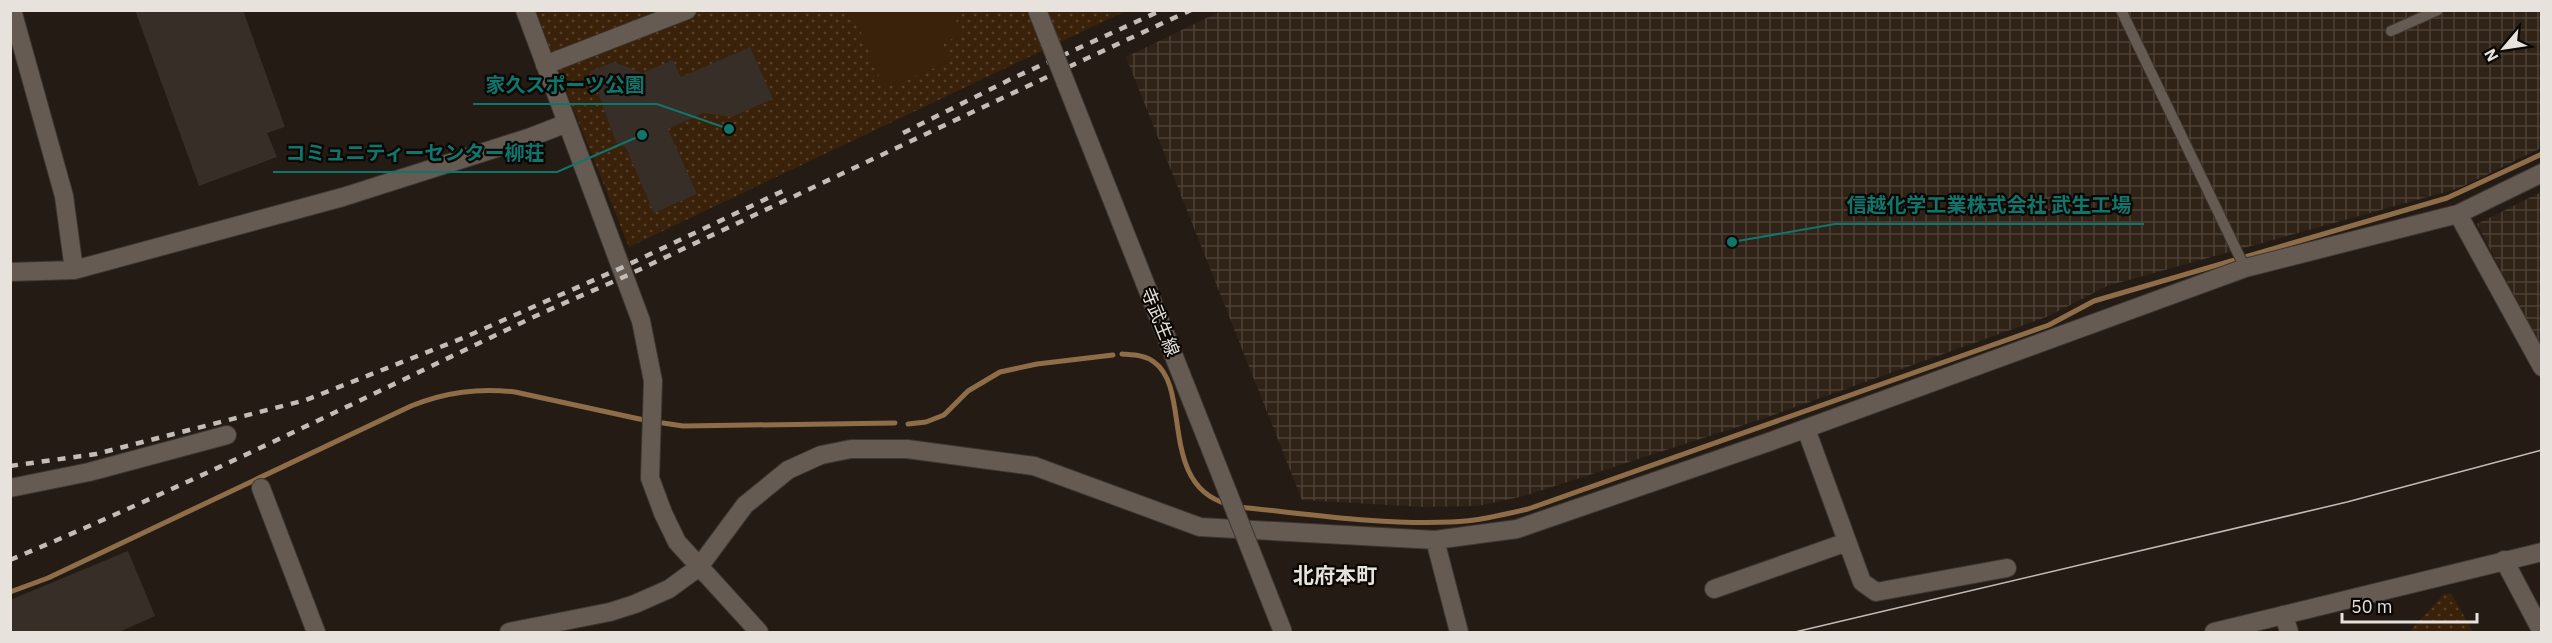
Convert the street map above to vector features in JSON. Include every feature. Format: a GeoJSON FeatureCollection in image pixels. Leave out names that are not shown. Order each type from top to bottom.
{"type":"FeatureCollection","features":[{"type":"Feature","properties":{"kind":"street"},"geometry":{"type":"LineString","coordinates":[[12,10],[64,196],[74,270]]}},
{"type":"Feature","properties":{"kind":"street"},"geometry":{"type":"LineString","coordinates":[[525,10],[640,321],[653,381],[650,478],[663,513],[677,542],[759,633]]}},
{"type":"Feature","properties":{"kind":"street"},"geometry":{"type":"LineString","coordinates":[[545,65],[687,10]]}},
{"type":"Feature","properties":{"kind":"street","name":"寺武生線"},"geometry":{"type":"LineString","coordinates":[[1036,10],[1282,633]]}},
{"type":"Feature","properties":{"kind":"street"},"geometry":{"type":"LineString","coordinates":[[10,272],[74,270],[343,197],[531,137],[567,123]]}},
{"type":"Feature","properties":{"kind":"street"},"geometry":{"type":"LineString","coordinates":[[509,633],[610,612],[669,589],[699,567],[745,505],[788,470],[821,455],[851,449],[907,449],[1034,466],[1200,527],[1435,540],[1517,530],[1806,429],[2245,268],[2458,214],[2541,173]]}},
{"type":"Feature","properties":{"kind":"street"},"geometry":{"type":"LineString","coordinates":[[2458,214],[2541,367]]}},
{"type":"Feature","properties":{"kind":"street"},"geometry":{"type":"LineString","coordinates":[[1806,429],[1862,582],[1876,592],[2007,567]]}},
{"type":"Feature","properties":{"kind":"street"},"geometry":{"type":"LineString","coordinates":[[10,488],[89,472],[227,435]]}},
{"type":"Feature","properties":{"kind":"street"},"geometry":{"type":"LineString","coordinates":[[261,488],[316,633]]}},
{"type":"Feature","properties":{"kind":"street"},"geometry":{"type":"LineString","coordinates":[[1435,540],[1459,633]]}},
{"type":"Feature","properties":{"kind":"street"},"geometry":{"type":"LineString","coordinates":[[1714,589],[1847,542]]}},
{"type":"Feature","properties":{"kind":"street"},"geometry":{"type":"LineString","coordinates":[[2214,633],[2286,624],[2504,560],[2541,552]]}},
{"type":"Feature","properties":{"kind":"street"},"geometry":{"type":"LineString","coordinates":[[2504,560],[2541,632]]}},
{"type":"Feature","properties":{"kind":"lane"},"geometry":{"type":"LineString","coordinates":[[2121,10],[2245,268]]}},
{"type":"Feature","properties":{"kind":"lane"},"geometry":{"type":"LineString","coordinates":[[2391,31],[2438,10]]}},
{"type":"Feature","properties":{"kind":"shaded area"},"geometry":{"type":"Polygon","coordinates":[[[1223,10],[2541,11],[2541,148],[2460,188],[2107,286],[2049,316],[1762,419],[1524,496],[1478,506],[1423,507],[1302,500],[1126,57],[1223,10]]]}},
{"type":"Feature","properties":{"kind":"shaded area"},"geometry":{"type":"Polygon","coordinates":[[[534,11],[1126,11],[629,247],[534,11]]]}},
{"type":"Feature","properties":{"kind":"shaded area"},"geometry":{"type":"Polygon","coordinates":[[[852,11],[952,11],[962,35],[942,43],[950,62],[884,88],[852,11]]]}},
{"type":"Feature","properties":{"kind":"shaded area"},"geometry":{"type":"Polygon","coordinates":[[[2541,192],[2541,348],[2477,224],[2541,192]]]}},
{"type":"Feature","properties":{"kind":"shaded area"},"geometry":{"type":"Polygon","coordinates":[[[2451,593],[2473,632],[2409,632],[2444,594],[2451,593]]]}},
{"type":"Feature","properties":{"kind":"building"},"geometry":{"type":"Polygon","coordinates":[[[135,10],[243,10],[285,127],[267,133],[277,157],[199,186],[135,10]]]}},
{"type":"Feature","properties":{"kind":"building"},"geometry":{"type":"Polygon","coordinates":[[[750,47],[773,99],[732,117],[703,113],[668,129],[697,194],[654,213],[626,148],[616,142],[590,71],[614,62],[642,73],[673,60],[681,77],[750,47]]]}},
{"type":"Feature","properties":{"kind":"building"},"geometry":{"type":"Polygon","coordinates":[[[128,551],[155,616],[117,633],[10,633],[10,600],[128,551]]]}},
{"type":"Feature","properties":{"kind":"waterway"},"geometry":{"type":"LineString","coordinates":[[1239,507],[1345,518],[1425,523],[1470,520],[1528,509],[2049,325],[2094,301],[2447,198],[2542,154]]}},
{"type":"Feature","properties":{"kind":"waterway"},"geometry":{"type":"LineString","coordinates":[[1122,354],[1147,358],[1154,362],[1165,375],[1172,393],[1184,457],[1192,477],[1206,493],[1227,504]]}},
{"type":"Feature","properties":{"kind":"waterway"},"geometry":{"type":"LineString","coordinates":[[908,424],[926,422],[944,415],[968,391],[1000,372],[1037,364],[1113,355]]}},
{"type":"Feature","properties":{"kind":"waterway"},"geometry":{"type":"LineString","coordinates":[[10,592],[48,578],[411,406],[437,397],[475,391],[515,392],[644,420]]}},
{"type":"Feature","properties":{"kind":"waterway"},"geometry":{"type":"LineString","coordinates":[[663,423],[683,426],[895,423]]}},
{"type":"Feature","properties":{"kind":"tram line"},"geometry":{"type":"LineString","coordinates":[[1795,632],[2347,502],[2542,450]]}},
{"type":"Feature","properties":{"kind":"railway"},"geometry":{"type":"LineString","coordinates":[[903,133],[1011,79],[1162,10]]}},
{"type":"Feature","properties":{"kind":"railway"},"geometry":{"type":"LineString","coordinates":[[10,560],[204,474],[1191,10]]}},
{"type":"Feature","properties":{"kind":"railway"},"geometry":{"type":"LineString","coordinates":[[10,466],[96,454],[306,400],[463,338],[621,268],[789,188]]}},
{"type":"Feature","properties":{"kind":"place","name":"家久スポーツ公園"},"geometry":{"type":"Point","coordinates":[729,129]}},
{"type":"Feature","properties":{"kind":"place","name":"コミュニティーセンター柳荘"},"geometry":{"type":"Point","coordinates":[642,135]}},
{"type":"Feature","properties":{"kind":"place","name":"信越化学工業株式会社 武生工場"},"geometry":{"type":"Point","coordinates":[1732,242]}},
{"type":"Feature","properties":{"kind":"district","name":"北府本町"},"geometry":{"type":"Point","coordinates":[1335,576]}}]}
